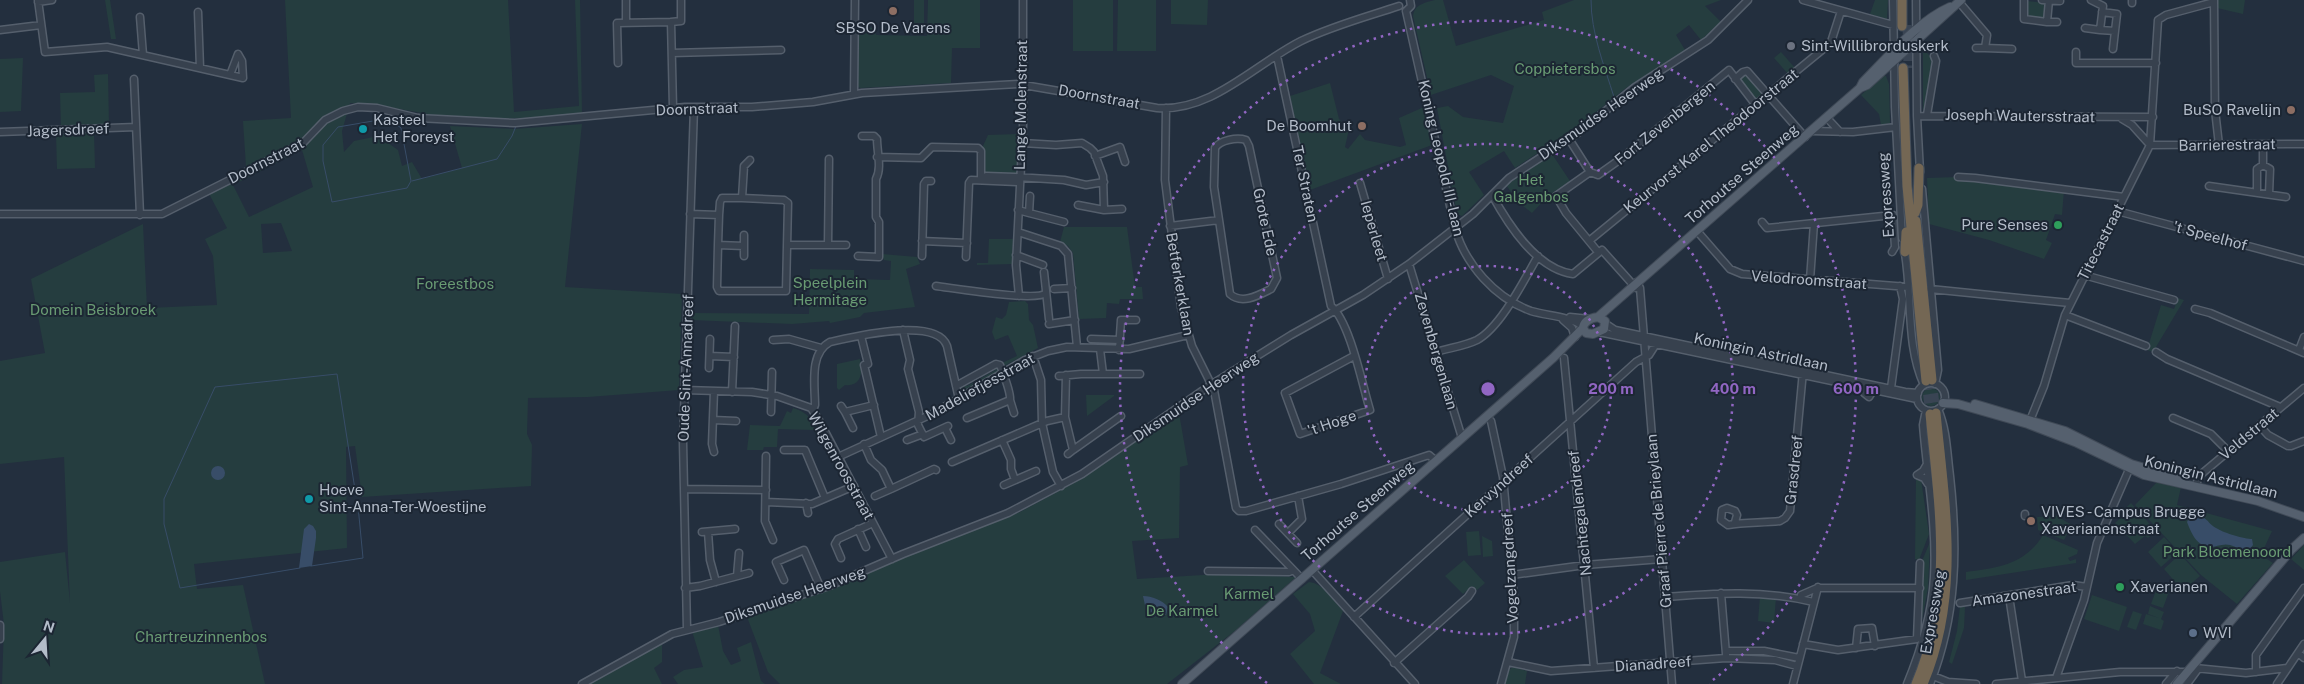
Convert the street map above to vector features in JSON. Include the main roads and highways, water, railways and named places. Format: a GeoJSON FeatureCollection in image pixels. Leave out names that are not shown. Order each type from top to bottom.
{"type":"FeatureCollection","features":[{"type":"Feature","properties":{"kind":"highway","name":"Expressweg"},"geometry":{"type":"LineString","coordinates":[[1902,0],[1901,25],[1908,0]]}},
{"type":"Feature","properties":{"kind":"highway","name":"Expressweg"},"geometry":{"type":"LineString","coordinates":[[1905,68],[1912,214],[1929,383]]}},
{"type":"Feature","properties":{"kind":"highway"},"geometry":{"type":"LineString","coordinates":[[1905,252],[1906,223],[1918,204],[1919,168]]}},
{"type":"Feature","properties":{"kind":"highway","name":"Expressweg"},"geometry":{"type":"LineString","coordinates":[[1916,684],[1936,617],[1942,569],[1936,408]]}},
{"type":"Feature","properties":{"kind":"highway","name":"Expressweg"},"geometry":{"type":"LineString","coordinates":[[1923,684],[1940,628],[1949,564],[1936,408]]}},
{"type":"Feature","properties":{"kind":"main road","name":"Torhoutse Steenweg"},"geometry":{"type":"LineString","coordinates":[[1860,88],[1863,82],[1916,30],[1958,2]]}},
{"type":"Feature","properties":{"kind":"main road","name":"Torhoutse Steenweg"},"geometry":{"type":"LineString","coordinates":[[1584,329],[1590,334],[1599,332],[1603,321],[1611,310],[1637,284],[1860,88],[1867,85],[1958,2]]}},
{"type":"Feature","properties":{"kind":"main road"},"geometry":{"type":"LineString","coordinates":[[1584,329],[1589,319],[1603,321]]}},
{"type":"Feature","properties":{"kind":"main road","name":"Torhoutse Steenweg"},"geometry":{"type":"LineString","coordinates":[[1182,684],[1584,329]]}},
{"type":"Feature","properties":{"kind":"main road","name":"Torhoutse Steenweg"},"geometry":{"type":"LineString","coordinates":[[1553,358],[1558,356],[1584,329]]}},
{"type":"Feature","properties":{"kind":"main road","name":"Koningin Astridlaan"},"geometry":{"type":"LineString","coordinates":[[1936,408],[1958,404],[2029,421],[2083,439],[2144,475],[2258,500],[2304,518]]}},
{"type":"Feature","properties":{"kind":"main road","name":"Koningin Astridlaan"},"geometry":{"type":"LineString","coordinates":[[2130,467],[2259,497],[2304,512]]}},
{"type":"Feature","properties":{"kind":"main road"},"geometry":{"type":"LineString","coordinates":[[2295,546],[2304,530]]}},
{"type":"Feature","properties":{"kind":"main road"},"geometry":{"type":"LineString","coordinates":[[2177,684],[2295,546],[2304,538]]}},
{"type":"Feature","properties":{"kind":"water"},"geometry":{"type":"Polygon","coordinates":[[[215,466],[221,466],[225,473],[221,480],[215,480],[211,476],[211,470],[215,466]]]}},
{"type":"Feature","properties":{"kind":"water"},"geometry":{"type":"Polygon","coordinates":[[[2190,516],[2204,518],[2225,532],[2252,539],[2253,545],[2249,550],[2227,545],[2205,546],[2192,534],[2187,522],[2190,516]]]}},
{"type":"Feature","properties":{"kind":"water"},"geometry":{"type":"Polygon","coordinates":[[[309,524],[316,531],[312,566],[299,568],[304,529],[309,524]]]}},
{"type":"Feature","properties":{"kind":"water"},"geometry":{"type":"Polygon","coordinates":[[[1143,596],[1163,602],[1168,607],[1166,615],[1155,615],[1146,610],[1143,596]]]}},
{"type":"Feature","properties":{"kind":"waterway"},"geometry":{"type":"LineString","coordinates":[[1591,0],[1593,25],[1614,97]]}},
{"type":"Feature","properties":{"kind":"waterway"},"geometry":{"type":"LineString","coordinates":[[373,121],[338,127],[323,145],[323,161],[332,202],[407,188],[411,181],[401,128],[388,118],[378,120]]}},
{"type":"Feature","properties":{"kind":"waterway"},"geometry":{"type":"LineString","coordinates":[[412,181],[497,159],[512,136],[516,126]]}},
{"type":"Feature","properties":{"kind":"waterway"},"geometry":{"type":"LineString","coordinates":[[300,568],[180,588],[164,524],[164,499],[215,387],[337,374],[356,496]]}},
{"type":"Feature","properties":{"kind":"waterway"},"geometry":{"type":"LineString","coordinates":[[311,566],[363,558],[358,506]]}},
{"type":"Feature","properties":{"kind":"tunnel"},"geometry":{"type":"LineString","coordinates":[[1907,25],[1908,68]]}},
{"type":"Feature","properties":{"kind":"tunnel"},"geometry":{"type":"LineString","coordinates":[[1932,380],[1936,413]]}},
{"type":"Feature","properties":{"kind":"tunnel"},"geometry":{"type":"LineString","coordinates":[[1926,381],[1930,414]]}},
{"type":"Feature","properties":{"kind":"place","name":"SBSO De Varens"},"geometry":{"type":"Point","coordinates":[893,11]}},
{"type":"Feature","properties":{"kind":"place","name":"Sint-Willibrorduskerk"},"geometry":{"type":"Point","coordinates":[1791,46]}},
{"type":"Feature","properties":{"kind":"place","name":"BuSO Ravelijn"},"geometry":{"type":"Point","coordinates":[2291,110]}},
{"type":"Feature","properties":{"kind":"place","name":"De Boomhut"},"geometry":{"type":"Point","coordinates":[1362,126]}},
{"type":"Feature","properties":{"kind":"place","name":"Kasteel Het Foreyst"},"geometry":{"type":"Point","coordinates":[363,129]}},
{"type":"Feature","properties":{"kind":"place","name":"Pure Senses"},"geometry":{"type":"Point","coordinates":[2058,225]}},
{"type":"Feature","properties":{"kind":"place","name":"Hoeve Sint-Anna-Ter-Woestijne"},"geometry":{"type":"Point","coordinates":[309,499]}},
{"type":"Feature","properties":{"kind":"place","name":"VIVES - Campus Brugge Xaverianenstraat"},"geometry":{"type":"Point","coordinates":[2031,521]}},
{"type":"Feature","properties":{"kind":"place","name":"Xaverianen"},"geometry":{"type":"Point","coordinates":[2120,587]}},
{"type":"Feature","properties":{"kind":"place","name":"WVI"},"geometry":{"type":"Point","coordinates":[2193,633]}},
{"type":"Feature","properties":{"kind":"park label","name":"Coppietersbos"},"geometry":{"type":"Point","coordinates":[1565,69]}},
{"type":"Feature","properties":{"kind":"park label","name":"Het Galgenbos"},"geometry":{"type":"Point","coordinates":[1531,188]}},
{"type":"Feature","properties":{"kind":"park label","name":"Foreestbos"},"geometry":{"type":"Point","coordinates":[455,284]}},
{"type":"Feature","properties":{"kind":"park label","name":"Speelplein Hermitage"},"geometry":{"type":"Point","coordinates":[830,292]}},
{"type":"Feature","properties":{"kind":"park label","name":"Domein Beisbroek"},"geometry":{"type":"Point","coordinates":[93,310]}},
{"type":"Feature","properties":{"kind":"park label","name":"Park Bloemenoord"},"geometry":{"type":"Point","coordinates":[2227,552]}},
{"type":"Feature","properties":{"kind":"park label","name":"Karmel"},"geometry":{"type":"Point","coordinates":[1249,594]}},
{"type":"Feature","properties":{"kind":"park label","name":"De Karmel"},"geometry":{"type":"Point","coordinates":[1182,611]}},
{"type":"Feature","properties":{"kind":"park label","name":"Chartreuzinnenbos"},"geometry":{"type":"Point","coordinates":[201,637]}}]}
